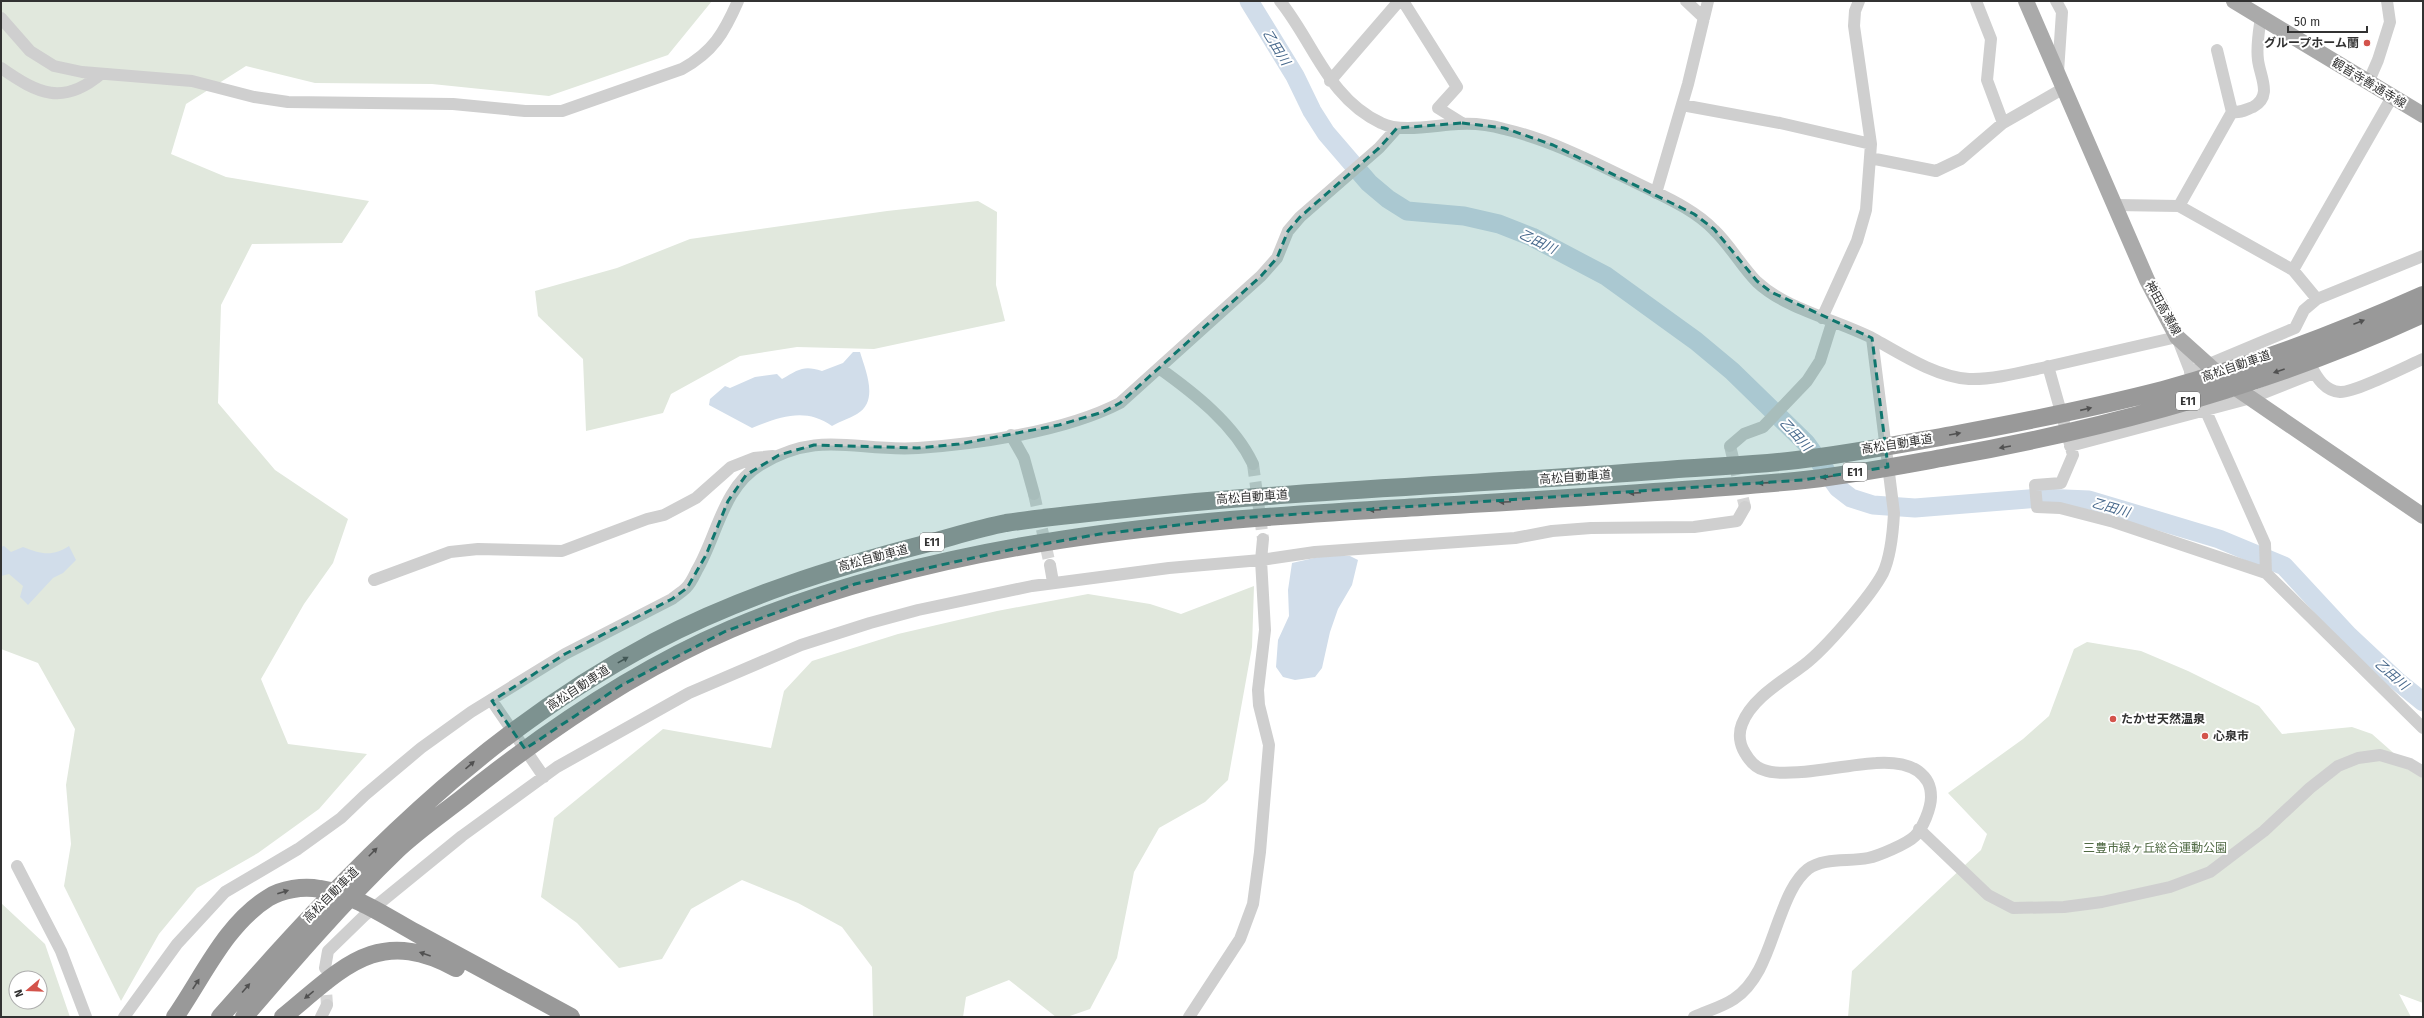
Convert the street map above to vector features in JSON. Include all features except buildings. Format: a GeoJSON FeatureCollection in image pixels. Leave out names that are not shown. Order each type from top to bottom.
{"type":"FeatureCollection","features":[{"type":"Feature","properties":{"kind":"highway","name":"高松自動車道"},"geometry":{"type":"LineString","coordinates":[[220,1017],[298,928],[386,838],[484,752],[540,712],[610,667],[659,640],[780,587],[851,563],[1002,524],[1235,497],[1607,475],[1799,460],[1902,444],[2048,418],[2170,388],[2322,336],[2423,295]]}},
{"type":"Feature","properties":{"kind":"highway","name":"高松自動車道"},"geometry":{"type":"LineString","coordinates":[[244,1017],[312,938],[400,847],[497,770],[553,729],[649,670],[726,631],[785,608],[855,584],[922,567],[1100,534],[1239,518],[1604,496],[1803,480],[1908,464],[2043,440],[2184,402],[2329,354],[2423,314]]}},
{"type":"Feature","properties":{"kind":"highway"},"geometry":{"type":"LineString","coordinates":[[175,1017],[226,939],[250,912],[268,898],[286,890],[303,888],[320,888],[339,894],[384,915],[571,1017]]}},
{"type":"Feature","properties":{"kind":"highway"},"geometry":{"type":"LineString","coordinates":[[283,1017],[357,959],[396,949],[415,951],[440,959],[546,1017]]}},
{"type":"Feature","properties":{"kind":"main road","name":"神田高瀬線"},"geometry":{"type":"LineString","coordinates":[[2026,1],[2156,300],[2178,337],[2207,365],[2251,398],[2423,516]]}},
{"type":"Feature","properties":{"kind":"main road","name":"観音寺善通寺線"},"geometry":{"type":"LineString","coordinates":[[2234,1],[2423,115]]}},
{"type":"Feature","properties":{"kind":"street"},"geometry":{"type":"LineString","coordinates":[[1,18],[14,35],[42,60],[54,66],[101,74],[192,81],[254,97],[288,102],[453,104],[525,111],[562,110],[682,69],[700,59],[716,42],[728,26],[738,1]]}},
{"type":"Feature","properties":{"kind":"street"},"geometry":{"type":"LineString","coordinates":[[1280,1],[1289,12],[1330,81],[1360,110],[1382,124],[1397,128],[1462,123],[1504,128],[1553,145],[1656,192],[1694,214],[1714,229],[1762,285],[1771,292],[1827,320],[1872,338],[1888,349],[1931,368],[1969,379],[2012,374],[2178,337],[2205,409],[2265,544],[2264,552],[2266,573]]}},
{"type":"Feature","properties":{"kind":"street"},"geometry":{"type":"LineString","coordinates":[[1330,81],[1399,1]]}},
{"type":"Feature","properties":{"kind":"street"},"geometry":{"type":"LineString","coordinates":[[1403,1],[1457,87],[1438,108],[1462,123]]}},
{"type":"Feature","properties":{"kind":"street"},"geometry":{"type":"LineString","coordinates":[[1686,1],[1704,18]]}},
{"type":"Feature","properties":{"kind":"street"},"geometry":{"type":"LineString","coordinates":[[1656,192],[1682,105],[1708,1]]}},
{"type":"Feature","properties":{"kind":"street"},"geometry":{"type":"LineString","coordinates":[[1730,446],[1744,434],[1763,427],[1787,404],[1807,381],[1820,361],[1827,320],[1866,210],[1871,144],[1854,26],[1855,11],[1859,1]]}},
{"type":"Feature","properties":{"kind":"street"},"geometry":{"type":"LineString","coordinates":[[1976,1],[1991,39],[1987,80],[2003,123]]}},
{"type":"Feature","properties":{"kind":"street"},"geometry":{"type":"LineString","coordinates":[[2056,1],[2062,12],[2058,73]]}},
{"type":"Feature","properties":{"kind":"street"},"geometry":{"type":"LineString","coordinates":[[2368,83],[2378,60],[2390,22],[2387,1]]}},
{"type":"Feature","properties":{"kind":"street"},"geometry":{"type":"LineString","coordinates":[[2232,112],[2241,113],[2260,103],[2264,97],[2263,81],[2258,60],[2261,17]]}},
{"type":"Feature","properties":{"kind":"street"},"geometry":{"type":"LineString","coordinates":[[2179,206],[2232,112],[2217,50]]}},
{"type":"Feature","properties":{"kind":"street"},"geometry":{"type":"LineString","coordinates":[[1,68],[21,82],[42,91],[68,93],[86,87],[101,74]]}},
{"type":"Feature","properties":{"kind":"street"},"geometry":{"type":"LineString","coordinates":[[1870,158],[1936,171],[1961,159],[2003,123],[2064,88]]}},
{"type":"Feature","properties":{"kind":"street"},"geometry":{"type":"LineString","coordinates":[[2293,270],[2392,97]]}},
{"type":"Feature","properties":{"kind":"street"},"geometry":{"type":"LineString","coordinates":[[1682,105],[1780,123],[1871,144]]}},
{"type":"Feature","properties":{"kind":"street"},"geometry":{"type":"LineString","coordinates":[[374,580],[450,552],[478,549],[562,550],[647,519],[664,515],[696,498],[731,468],[754,458],[778,455],[814,445],[844,444],[917,448],[1010,435],[1059,425],[1103,412],[1120,403],[1261,276],[1277,258],[1288,231],[1300,217],[1379,148],[1397,128]]}},
{"type":"Feature","properties":{"kind":"street"},"geometry":{"type":"LineString","coordinates":[[2115,205],[2179,206],[2293,270],[2317,299]]}},
{"type":"Feature","properties":{"kind":"street"},"geometry":{"type":"LineString","coordinates":[[2190,372],[2295,328],[2304,310],[2317,299],[2423,256]]}},
{"type":"Feature","properties":{"kind":"street"},"geometry":{"type":"LineString","coordinates":[[2295,328],[2314,372],[2323,385],[2342,392],[2382,378],[2423,359]]}},
{"type":"Feature","properties":{"kind":"street"},"geometry":{"type":"LineString","coordinates":[[1694,1017],[1734,999],[1754,978],[1765,958],[1792,890],[1809,868],[1824,863],[1876,856],[1915,837],[1927,814],[1931,798],[1930,785],[1924,776],[1912,767],[1896,763],[1876,763],[1781,773],[1764,770],[1752,762],[1743,751],[1740,741],[1741,726],[1755,704],[1807,663],[1872,591],[1884,571],[1894,528],[1894,513],[1872,338]]}},
{"type":"Feature","properties":{"kind":"street"},"geometry":{"type":"LineString","coordinates":[[2048,366],[2072,455],[2061,482],[2034,485],[2036,507],[2060,508],[2114,522],[2266,573],[2423,728]]}},
{"type":"Feature","properties":{"kind":"street"},"geometry":{"type":"LineString","coordinates":[[1159,368],[1189,390],[1238,437],[1253,464]]}},
{"type":"Feature","properties":{"kind":"street"},"geometry":{"type":"LineString","coordinates":[[2070,446],[2251,398],[2314,372]]}},
{"type":"Feature","properties":{"kind":"street"},"geometry":{"type":"LineString","coordinates":[[1010,435],[1024,458],[1034,494]]}},
{"type":"Feature","properties":{"kind":"street"},"geometry":{"type":"LineString","coordinates":[[124,1017],[177,944],[225,892],[298,849],[341,818],[421,748],[471,712],[494,703],[565,654],[672,599],[687,588],[706,555],[728,501],[746,475],[778,455]]}},
{"type":"Feature","properties":{"kind":"street"},"geometry":{"type":"LineString","coordinates":[[325,968],[328,951],[365,915],[540,773],[689,693],[801,645],[918,610],[1053,582],[1169,568],[1261,560],[1315,552],[1516,538],[1552,531],[1591,528],[1694,527],[1737,521],[1745,507]]}},
{"type":"Feature","properties":{"kind":"street"},"geometry":{"type":"LineString","coordinates":[[1189,1017],[1240,939],[1254,904],[1269,745],[1259,704],[1258,690],[1266,630],[1261,560],[1262,539]]}},
{"type":"Feature","properties":{"kind":"street"},"geometry":{"type":"LineString","coordinates":[[1050,565],[1053,582]]}},
{"type":"Feature","properties":{"kind":"street"},"geometry":{"type":"LineString","coordinates":[[494,703],[540,773]]}},
{"type":"Feature","properties":{"kind":"street"},"geometry":{"type":"LineString","coordinates":[[1919,829],[1988,895],[2014,908],[2064,907],[2102,902],[2170,887],[2210,872],[2264,831],[2321,779],[2338,766],[2358,758],[2380,755],[2410,764],[2423,772]]}},
{"type":"Feature","properties":{"kind":"street"},"geometry":{"type":"LineString","coordinates":[[17,866],[61,951],[86,1017]]}},
{"type":"Feature","properties":{"kind":"street"},"geometry":{"type":"LineString","coordinates":[[321,1017],[327,1005]]}},
{"type":"Feature","properties":{"kind":"highlighted area"},"geometry":{"type":"Polygon","coordinates":[[[1462,123],[1504,128],[1553,145],[1694,214],[1714,229],[1757,281],[1771,292],[1872,338],[1888,467],[1803,480],[1239,518],[1100,534],[1009,550],[855,584],[726,631],[622,685],[525,749],[492,701],[565,654],[672,599],[687,588],[706,555],[728,501],[746,475],[779,455],[814,445],[917,448],[959,444],[1059,425],[1103,412],[1120,403],[1261,276],[1277,258],[1288,231],[1300,217],[1379,148],[1397,128],[1462,123]]]}},
{"type":"Feature","properties":{"kind":"green space"},"geometry":{"type":"Polygon","coordinates":[[[1,1],[712,1],[668,55],[549,96],[432,84],[315,83],[246,66],[186,104],[171,154],[226,177],[369,201],[342,243],[252,244],[221,305],[218,403],[275,470],[348,519],[333,563],[304,604],[261,679],[288,744],[367,754],[319,809],[258,853],[197,888],[159,934],[121,1001],[64,886],[71,844],[66,785],[75,729],[38,663],[1,649],[1,1]]]}},
{"type":"Feature","properties":{"kind":"green space"},"geometry":{"type":"Polygon","coordinates":[[[978,201],[997,212],[996,285],[1005,321],[874,349],[797,347],[740,356],[671,394],[663,413],[586,431],[583,359],[538,316],[535,291],[617,268],[690,239],[887,211],[978,201]]]}},
{"type":"Feature","properties":{"kind":"green space"},"geometry":{"type":"Polygon","coordinates":[[[1254,586],[1252,647],[1228,780],[1205,802],[1159,828],[1134,872],[1117,958],[1090,1009],[1067,1017],[1056,1017],[1009,980],[966,997],[963,1017],[873,1017],[872,967],[842,927],[798,903],[742,880],[691,909],[662,959],[619,968],[577,923],[541,897],[554,818],[663,729],[771,748],[784,691],[812,661],[898,634],[997,611],[1088,594],[1150,604],[1181,614],[1254,586]]]}},
{"type":"Feature","properties":{"kind":"green space","name":"三豊市緑ヶ丘総合運動公園"},"geometry":{"type":"Polygon","coordinates":[[[2087,642],[2141,651],[2188,671],[2259,706],[2282,734],[2352,727],[2372,734],[2423,779],[2423,1003],[2399,994],[2411,1017],[1848,1017],[1852,971],[1981,850],[1987,834],[1948,793],[2023,739],[2049,716],[2074,649],[2087,642]]]}},
{"type":"Feature","properties":{"kind":"green space"},"geometry":{"type":"Polygon","coordinates":[[[1,903],[45,944],[70,1017],[1,1017],[1,903]]]}},
{"type":"Feature","properties":{"kind":"shaded area"},"geometry":{"type":"Polygon","coordinates":[[[853,352],[860,352],[865,368],[869,386],[868,402],[857,414],[832,426],[822,420],[802,415],[773,420],[752,428],[709,405],[710,399],[725,386],[730,388],[755,377],[777,374],[782,379],[797,370],[806,368],[822,371],[843,363],[853,352]]]}},
{"type":"Feature","properties":{"kind":"shaded area"},"geometry":{"type":"Polygon","coordinates":[[[4,546],[11,552],[23,547],[41,553],[52,553],[69,546],[76,560],[63,573],[53,578],[28,605],[20,597],[23,586],[9,574],[1,576],[1,547],[4,546]]]}},
{"type":"Feature","properties":{"kind":"shaded area"},"geometry":{"type":"Polygon","coordinates":[[[1323,556],[1350,556],[1358,560],[1352,585],[1338,609],[1330,632],[1322,668],[1315,677],[1295,680],[1283,677],[1276,667],[1278,640],[1289,616],[1288,590],[1292,563],[1323,556]]]}},
{"type":"Feature","properties":{"kind":"waterway","name":"乙田川"},"geometry":{"type":"LineString","coordinates":[[1249,1],[1295,76],[1312,111],[1326,133],[1369,183],[1388,199],[1407,211],[1464,216],[1499,224],[1532,237],[1606,276],[1696,341],[1732,371],[1806,443],[1838,488],[1851,498],[1873,505],[1915,508],[2041,498],[2089,500],[2219,539],[2284,566],[2348,635],[2396,680],[2423,702]]}},
{"type":"Feature","properties":{"kind":"tunnel"},"geometry":{"type":"LineString","coordinates":[[1730,446],[1745,507]]}},
{"type":"Feature","properties":{"kind":"tunnel"},"geometry":{"type":"LineString","coordinates":[[1253,464],[1263,539]]}},
{"type":"Feature","properties":{"kind":"tunnel"},"geometry":{"type":"LineString","coordinates":[[1034,494],[1050,565]]}},
{"type":"Feature","properties":{"kind":"tunnel"},"geometry":{"type":"LineString","coordinates":[[325,977],[327,1005]]}},
{"type":"Feature","properties":{"kind":"place","name":"グループホーム蘭"},"geometry":{"type":"Point","coordinates":[2367,43]}},
{"type":"Feature","properties":{"kind":"place","name":"たかせ天然温泉"},"geometry":{"type":"Point","coordinates":[2113,719]}},
{"type":"Feature","properties":{"kind":"place","name":"心泉市"},"geometry":{"type":"Point","coordinates":[2205,736]}}]}
